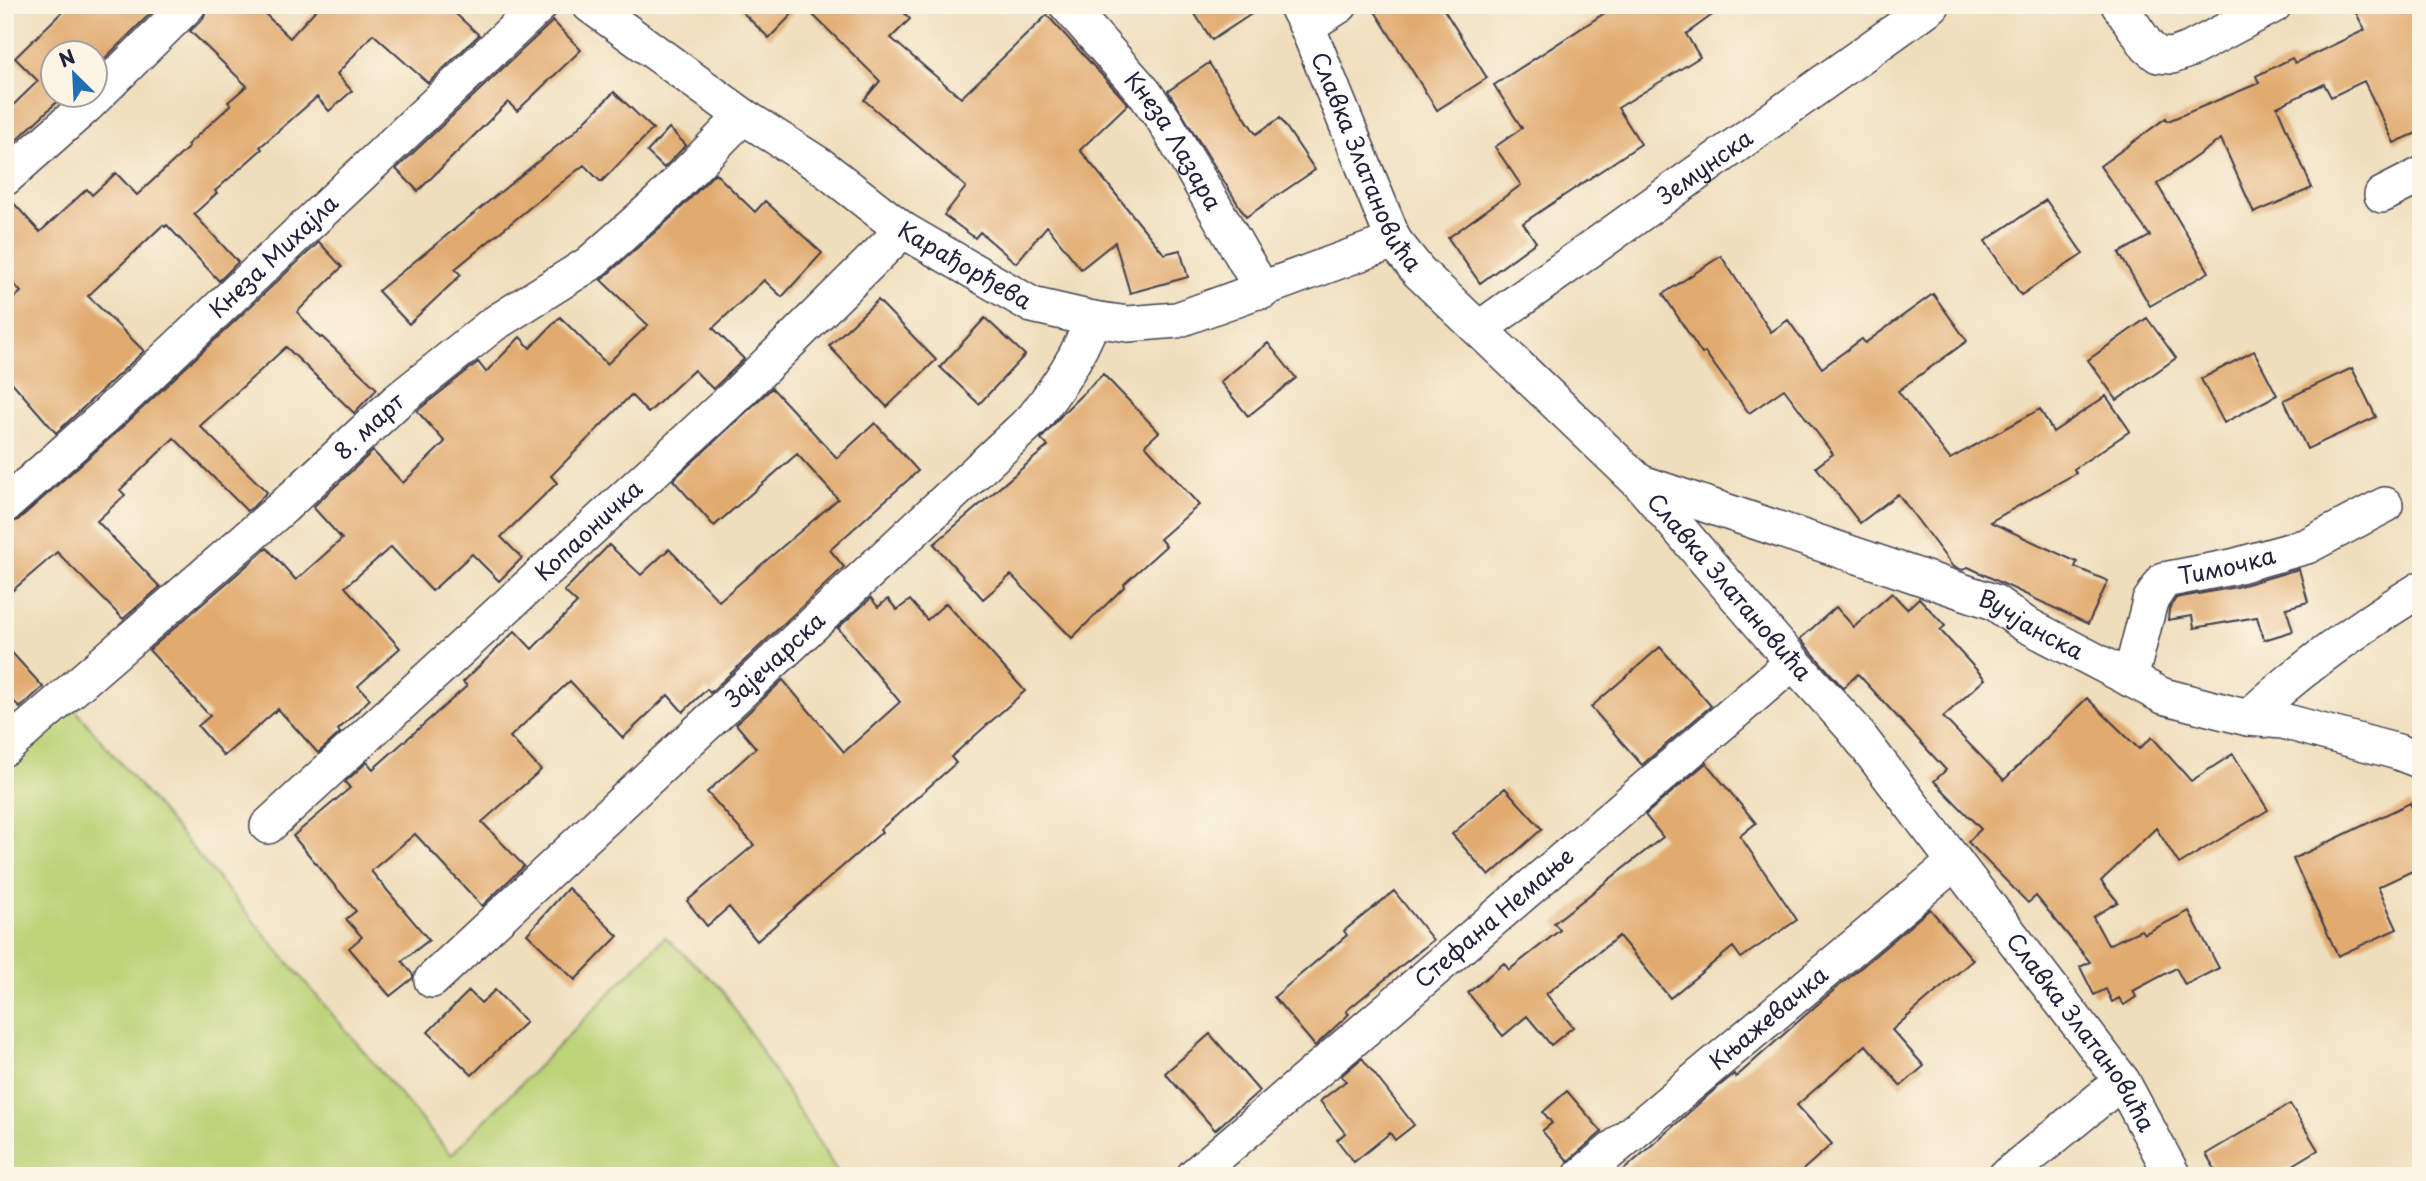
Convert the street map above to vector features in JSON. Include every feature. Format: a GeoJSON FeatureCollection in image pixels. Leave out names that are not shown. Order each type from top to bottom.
{"type":"FeatureCollection","features":[{"type":"Feature","properties":{"kind":"street"},"geometry":{"type":"LineString","coordinates":[[5,178],[86,106],[188,5]]}},
{"type":"Feature","properties":{"kind":"street","name":"Кнеза Михајла"},"geometry":{"type":"LineString","coordinates":[[5,505],[114,407],[540,5]]}},
{"type":"Feature","properties":{"kind":"street","name":"Карађорђева"},"geometry":{"type":"LineString","coordinates":[[590,5],[743,116],[821,166],[904,230],[1032,305],[1128,324],[1177,320],[1394,241]]}},
{"type":"Feature","properties":{"kind":"street","name":"Кнеза Лазара"},"geometry":{"type":"LineString","coordinates":[[1067,5],[1143,91],[1164,120],[1263,290]]}},
{"type":"Feature","properties":{"kind":"street"},"geometry":{"type":"LineString","coordinates":[[1302,15],[1340,5]]}},
{"type":"Feature","properties":{"kind":"street","name":"Земунска"},"geometry":{"type":"LineString","coordinates":[[1479,329],[1931,5]]}},
{"type":"Feature","properties":{"kind":"street"},"geometry":{"type":"LineString","coordinates":[[2119,5],[2148,47],[2158,55],[2172,56],[2191,49],[2274,5]]}},
{"type":"Feature","properties":{"kind":"street","name":"Славка Златановића"},"geometry":{"type":"LineString","coordinates":[[1302,15],[1394,241],[1419,272],[1639,482],[1852,727],[2122,1082],[2173,1176]]}},
{"type":"Feature","properties":{"kind":"street","name":"8. март"},"geometry":{"type":"LineString","coordinates":[[5,748],[282,508],[396,402],[492,326],[589,264],[659,202],[743,116]]}},
{"type":"Feature","properties":{"kind":"street"},"geometry":{"type":"LineString","coordinates":[[2382,195],[2421,175]]}},
{"type":"Feature","properties":{"kind":"street","name":"Копаоничка"},"geometry":{"type":"LineString","coordinates":[[268,827],[733,398],[904,230]]}},
{"type":"Feature","properties":{"kind":"street","name":"Зајечарска"},"geometry":{"type":"LineString","coordinates":[[432,980],[1034,418],[1065,377],[1081,349],[1093,319]]}},
{"type":"Feature","properties":{"kind":"street","name":"Вучјанска"},"geometry":{"type":"LineString","coordinates":[[1639,482],[1994,602],[2023,623],[2163,696],[2248,718],[2283,721],[2413,748]]}},
{"type":"Feature","properties":{"kind":"street","name":"Тимочка"},"geometry":{"type":"LineString","coordinates":[[2130,679],[2150,601],[2165,580],[2307,546],[2385,505]]}},
{"type":"Feature","properties":{"kind":"street"},"geometry":{"type":"LineString","coordinates":[[2248,718],[2279,689],[2360,626],[2421,589]]}},
{"type":"Feature","properties":{"kind":"street","name":"Стефана Немање"},"geometry":{"type":"LineString","coordinates":[[1194,1176],[1793,662]]}},
{"type":"Feature","properties":{"kind":"street","name":"Књажевачка"},"geometry":{"type":"LineString","coordinates":[[1581,1176],[1955,862]]}},
{"type":"Feature","properties":{"kind":"street"},"geometry":{"type":"LineString","coordinates":[[2006,1176],[2122,1082]]}},
{"type":"Feature","properties":{"kind":"green space"},"geometry":{"type":"Polygon","coordinates":[[[57,688],[451,1155],[665,937],[722,989],[840,1176],[5,1176],[5,733],[57,688]]]}},
{"type":"Feature","properties":{"kind":"building"},"geometry":{"type":"Polygon","coordinates":[[[69,5],[159,5],[108,55],[108,38],[38,38],[38,81],[15,58],[69,5]]]}},
{"type":"Feature","properties":{"kind":"building"},"geometry":{"type":"Polygon","coordinates":[[[208,5],[256,5],[290,38],[320,5],[446,5],[479,35],[428,83],[373,34],[337,74],[352,91],[329,111],[317,97],[260,147],[262,149],[215,191],[217,193],[194,214],[238,262],[219,281],[167,225],[163,225],[88,296],[144,351],[56,433],[10,380],[5,380],[5,306],[21,292],[5,274],[5,198],[9,198],[40,232],[87,189],[92,195],[116,173],[137,195],[189,147],[187,145],[231,105],[228,102],[247,86],[190,31],[203,19],[208,5]]]}},
{"type":"Feature","properties":{"kind":"building"},"geometry":{"type":"Polygon","coordinates":[[[735,5],[801,5],[769,38],[735,5]]]}},
{"type":"Feature","properties":{"kind":"building"},"geometry":{"type":"Polygon","coordinates":[[[803,5],[897,5],[910,19],[891,38],[961,98],[1047,15],[1128,104],[1080,150],[1164,254],[1180,250],[1188,277],[1130,293],[1115,242],[1081,269],[1047,226],[1016,263],[980,232],[975,238],[944,215],[966,187],[864,100],[880,81],[803,5]]]}},
{"type":"Feature","properties":{"kind":"building"},"geometry":{"type":"Polygon","coordinates":[[[1189,5],[1265,5],[1212,40],[1189,5]]]}},
{"type":"Feature","properties":{"kind":"building"},"geometry":{"type":"Polygon","coordinates":[[[1371,5],[1441,5],[1487,78],[1437,110],[1371,5]]]}},
{"type":"Feature","properties":{"kind":"building"},"geometry":{"type":"Polygon","coordinates":[[[1617,5],[1726,5],[1686,34],[1700,57],[1618,108],[1641,144],[1523,223],[1536,242],[1480,283],[1448,238],[1521,185],[1495,147],[1522,128],[1494,85],[1617,5]]]}},
{"type":"Feature","properties":{"kind":"building"},"geometry":{"type":"Polygon","coordinates":[[[2371,5],[2421,5],[2421,131],[2394,143],[2364,81],[2331,97],[2324,84],[2277,107],[2312,188],[2254,213],[2221,139],[2157,184],[2209,272],[2150,306],[2119,253],[2150,236],[2100,166],[2166,118],[2168,121],[2259,83],[2256,76],[2292,58],[2295,63],[2365,30],[2356,13],[2371,5]]]}},
{"type":"Feature","properties":{"kind":"building"},"geometry":{"type":"Polygon","coordinates":[[[553,21],[581,50],[517,111],[508,102],[418,191],[396,169],[553,21]]]}},
{"type":"Feature","properties":{"kind":"building"},"geometry":{"type":"Polygon","coordinates":[[[1209,63],[1256,134],[1280,118],[1315,170],[1246,217],[1168,91],[1209,63]]]}},
{"type":"Feature","properties":{"kind":"building"},"geometry":{"type":"Polygon","coordinates":[[[38,81],[38,108],[51,108],[5,151],[5,113],[38,81]]]}},
{"type":"Feature","properties":{"kind":"building"},"geometry":{"type":"Polygon","coordinates":[[[614,92],[653,129],[601,182],[584,165],[533,205],[455,269],[461,275],[409,324],[378,291],[572,134],[614,92]]]}},
{"type":"Feature","properties":{"kind":"building"},"geometry":{"type":"Polygon","coordinates":[[[669,128],[686,145],[664,168],[647,152],[669,128]]]}},
{"type":"Feature","properties":{"kind":"building"},"geometry":{"type":"Polygon","coordinates":[[[715,173],[755,212],[765,201],[822,253],[782,297],[764,280],[713,328],[744,359],[713,389],[694,370],[648,413],[631,395],[551,476],[557,483],[501,537],[522,558],[499,581],[472,554],[432,591],[391,547],[345,587],[400,648],[358,686],[370,699],[318,753],[278,709],[224,756],[198,726],[210,716],[149,650],[267,548],[296,580],[342,539],[313,507],[373,451],[403,483],[445,442],[417,411],[478,362],[486,372],[520,337],[530,348],[560,317],[607,364],[648,325],[601,280],[672,217],[715,173]]]}},
{"type":"Feature","properties":{"kind":"building"},"geometry":{"type":"Polygon","coordinates":[[[2046,200],[2083,254],[2021,295],[1985,241],[2046,200]]]}},
{"type":"Feature","properties":{"kind":"building"},"geometry":{"type":"Polygon","coordinates":[[[319,242],[342,267],[297,312],[320,338],[377,389],[354,413],[286,347],[200,426],[267,492],[253,507],[247,511],[174,438],[120,490],[125,495],[97,521],[160,587],[123,619],[57,552],[5,597],[5,525],[18,520],[117,432],[319,242]]]}},
{"type":"Feature","properties":{"kind":"building"},"geometry":{"type":"Polygon","coordinates":[[[1721,256],[1771,332],[1788,320],[1822,368],[1862,339],[1865,343],[1933,294],[1967,341],[1898,391],[1950,459],[2040,409],[2053,432],[2106,396],[2130,431],[2074,469],[2076,473],[1990,522],[2077,562],[2075,567],[2108,581],[2088,624],[1968,567],[1963,570],[1953,567],[1898,494],[1860,523],[1816,467],[1833,454],[1784,389],[1749,413],[1705,352],[1702,354],[1663,294],[1721,256]]]}},
{"type":"Feature","properties":{"kind":"building"},"geometry":{"type":"Polygon","coordinates":[[[878,300],[936,360],[887,407],[829,346],[878,300]]]}},
{"type":"Feature","properties":{"kind":"building"},"geometry":{"type":"Polygon","coordinates":[[[985,318],[1025,355],[979,404],[940,367],[985,318]]]}},
{"type":"Feature","properties":{"kind":"building"},"geometry":{"type":"Polygon","coordinates":[[[2147,318],[2176,358],[2117,400],[2088,360],[2147,318]]]}},
{"type":"Feature","properties":{"kind":"building"},"geometry":{"type":"Polygon","coordinates":[[[1268,343],[1296,378],[1248,416],[1220,382],[1268,343]]]}},
{"type":"Feature","properties":{"kind":"building"},"geometry":{"type":"Polygon","coordinates":[[[2254,351],[2277,395],[2224,423],[2201,379],[2254,351]]]}},
{"type":"Feature","properties":{"kind":"building"},"geometry":{"type":"Polygon","coordinates":[[[2352,368],[2376,417],[2307,449],[2284,400],[2352,368]]]}},
{"type":"Feature","properties":{"kind":"building"},"geometry":{"type":"Polygon","coordinates":[[[1103,374],[1159,432],[1145,445],[1199,505],[1160,539],[1166,546],[1124,584],[1125,586],[1072,638],[1011,575],[983,599],[934,544],[1048,446],[1041,439],[1103,374]]]}},
{"type":"Feature","properties":{"kind":"building"},"geometry":{"type":"Polygon","coordinates":[[[772,388],[837,458],[875,423],[918,471],[830,550],[844,567],[710,693],[707,689],[683,712],[668,695],[623,738],[570,681],[510,737],[541,770],[482,822],[524,866],[482,906],[415,834],[371,871],[429,940],[402,961],[413,978],[390,996],[349,948],[362,937],[346,919],[356,911],[293,836],[350,788],[345,782],[367,762],[373,769],[467,686],[463,682],[515,631],[532,649],[577,603],[564,591],[609,545],[641,575],[669,549],[719,601],[838,499],[797,454],[714,526],[673,480],[772,388]]]}},
{"type":"Feature","properties":{"kind":"building"},"geometry":{"type":"Polygon","coordinates":[[[2299,569],[2308,602],[2286,608],[2293,631],[2264,640],[2257,617],[2194,628],[2192,616],[2168,620],[2169,609],[2176,598],[2236,587],[2299,569]]]}},
{"type":"Feature","properties":{"kind":"building"},"geometry":{"type":"Polygon","coordinates":[[[1892,593],[1907,609],[1919,598],[1945,626],[1940,630],[1985,679],[1943,717],[2004,780],[2087,698],[2139,749],[2152,737],[2191,781],[2233,754],[2268,810],[2179,864],[2156,828],[2101,881],[2118,902],[2093,917],[2108,945],[2141,930],[2144,934],[2189,911],[2219,968],[2185,985],[2176,968],[2133,991],[2136,997],[2124,1005],[2119,998],[2112,1002],[2106,989],[2094,995],[2080,967],[2090,962],[2036,896],[2028,903],[1968,842],[1981,829],[1934,781],[1946,770],[1858,674],[1843,688],[1800,639],[1836,607],[1854,627],[1892,593]]]}},
{"type":"Feature","properties":{"kind":"building"},"geometry":{"type":"Polygon","coordinates":[[[871,598],[878,607],[888,599],[897,610],[910,600],[927,620],[946,603],[1025,691],[951,757],[956,763],[757,941],[729,907],[707,926],[687,901],[754,845],[707,792],[756,748],[736,724],[783,680],[844,752],[900,702],[838,628],[871,598]]]}},
{"type":"Feature","properties":{"kind":"building"},"geometry":{"type":"Polygon","coordinates":[[[5,645],[43,687],[20,708],[5,692],[5,645]]]}},
{"type":"Feature","properties":{"kind":"building"},"geometry":{"type":"Polygon","coordinates":[[[1660,647],[1711,706],[1642,765],[1591,707],[1660,647]]]}},
{"type":"Feature","properties":{"kind":"building"},"geometry":{"type":"Polygon","coordinates":[[[1706,763],[1756,823],[1740,836],[1797,920],[1741,958],[1733,947],[1670,998],[1619,936],[1546,994],[1573,1027],[1551,1045],[1527,1016],[1503,1036],[1468,993],[1504,963],[1509,970],[1560,930],[1554,923],[1663,837],[1645,815],[1706,763]]]}},
{"type":"Feature","properties":{"kind":"building"},"geometry":{"type":"Polygon","coordinates":[[[1505,788],[1542,829],[1489,876],[1452,834],[1505,788]]]}},
{"type":"Feature","properties":{"kind":"building"},"geometry":{"type":"Polygon","coordinates":[[[2410,803],[2421,826],[2421,867],[2378,887],[2397,929],[2338,956],[2293,859],[2410,803]]]}},
{"type":"Feature","properties":{"kind":"building"},"geometry":{"type":"Polygon","coordinates":[[[568,888],[618,936],[575,980],[527,934],[568,888]]]}},
{"type":"Feature","properties":{"kind":"building"},"geometry":{"type":"Polygon","coordinates":[[[1394,891],[1433,940],[1346,1011],[1349,1014],[1315,1046],[1274,997],[1347,935],[1344,931],[1394,891]]]}},
{"type":"Feature","properties":{"kind":"building"},"geometry":{"type":"Polygon","coordinates":[[[1930,909],[1973,960],[1892,1030],[1924,1066],[1901,1086],[1866,1045],[1797,1105],[1832,1144],[1796,1176],[1617,1176],[1713,1091],[1734,1074],[1736,1077],[1930,909]]]}},
{"type":"Feature","properties":{"kind":"building"},"geometry":{"type":"Polygon","coordinates":[[[495,990],[526,1022],[472,1075],[428,1032],[469,991],[481,1003],[495,990]]]}},
{"type":"Feature","properties":{"kind":"building"},"geometry":{"type":"Polygon","coordinates":[[[1210,1034],[1259,1091],[1215,1130],[1165,1073],[1210,1034]]]}},
{"type":"Feature","properties":{"kind":"building"},"geometry":{"type":"Polygon","coordinates":[[[1362,1058],[1414,1125],[1395,1140],[1390,1133],[1354,1162],[1337,1140],[1345,1133],[1320,1101],[1346,1081],[1341,1076],[1362,1058]]]}},
{"type":"Feature","properties":{"kind":"building"},"geometry":{"type":"Polygon","coordinates":[[[1567,1091],[1602,1132],[1568,1161],[1542,1131],[1552,1123],[1543,1112],[1567,1091]]]}},
{"type":"Feature","properties":{"kind":"building"},"geometry":{"type":"Polygon","coordinates":[[[2290,1104],[2318,1150],[2275,1176],[2219,1176],[2206,1154],[2290,1104]]]}}]}
